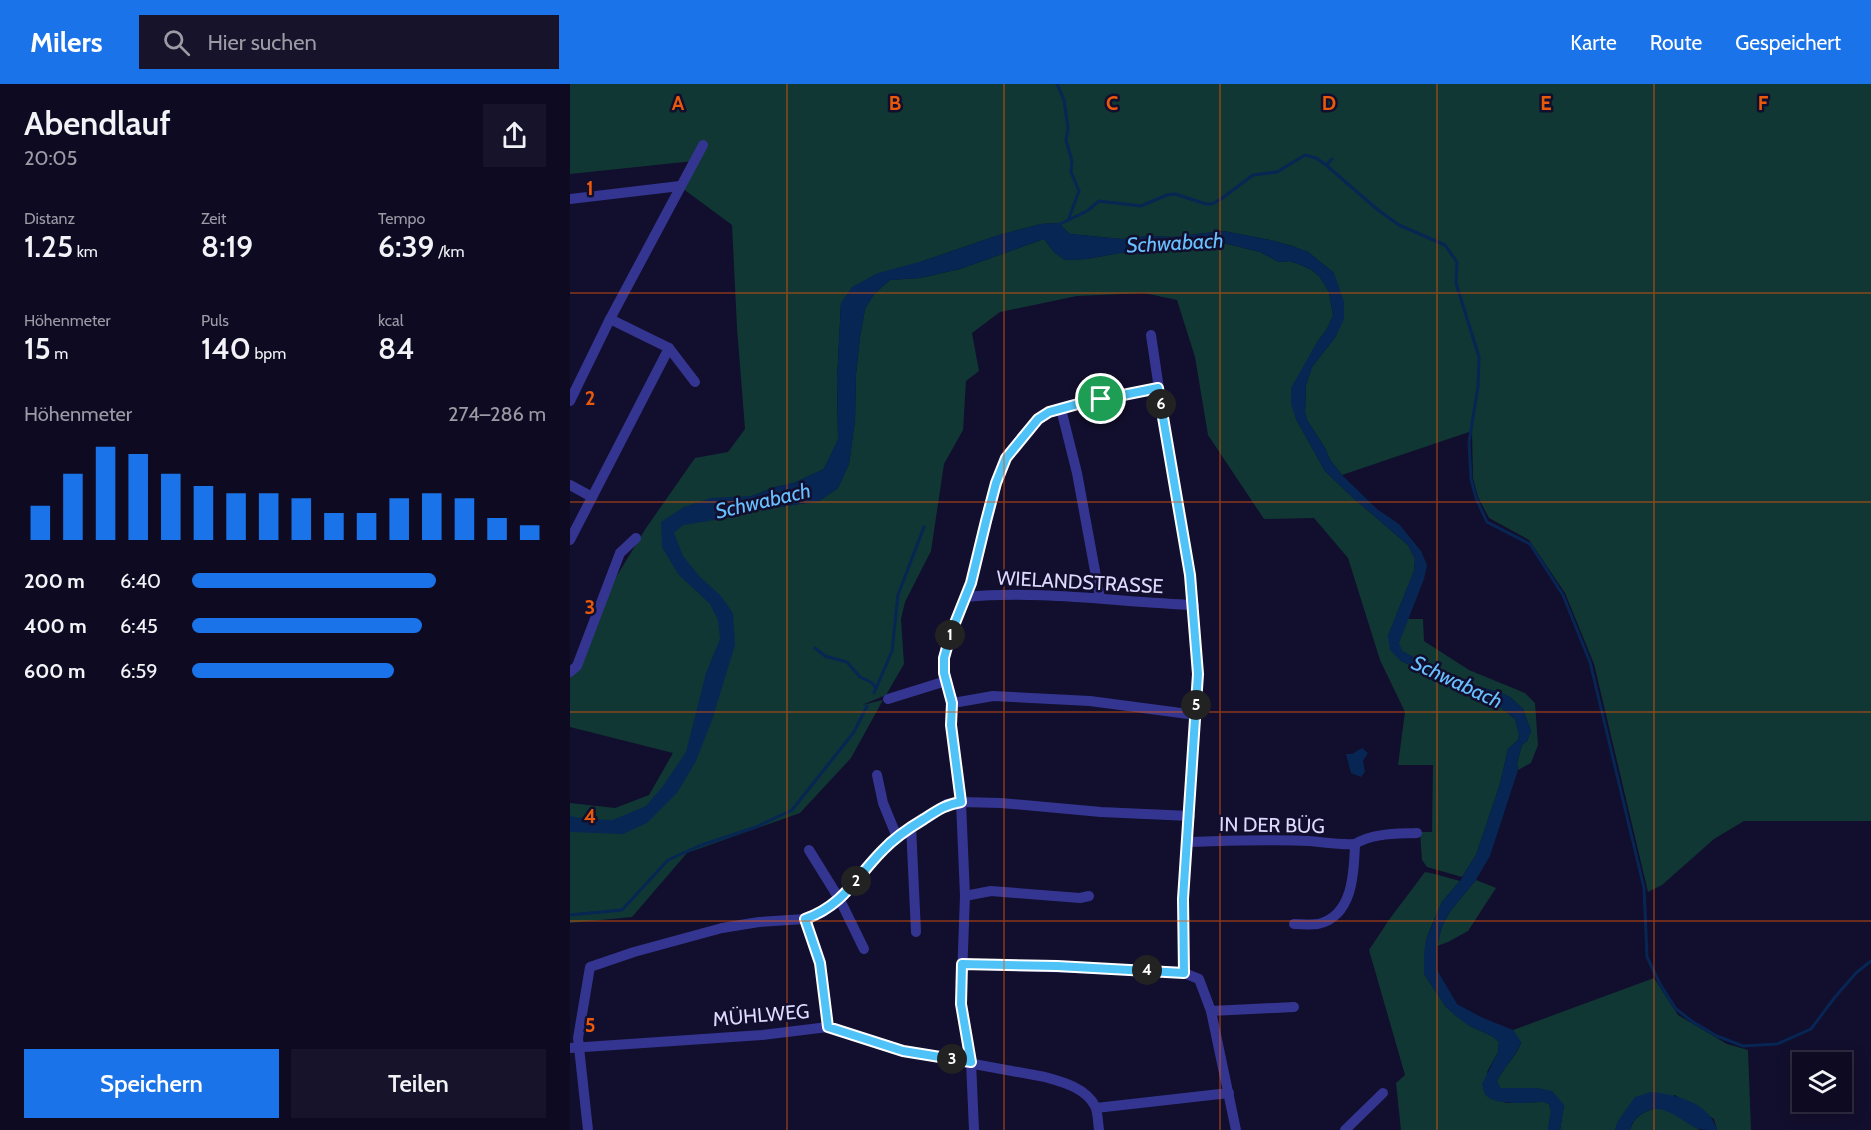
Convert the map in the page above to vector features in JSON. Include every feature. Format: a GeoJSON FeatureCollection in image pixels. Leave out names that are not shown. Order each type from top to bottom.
{"type":"FeatureCollection","features":[{"type":"Feature","properties":{"kind":"street"},"geometry":{"type":"LineString","coordinates":[[570,401],[610,319],[703,145]]}},
{"type":"Feature","properties":{"kind":"street"},"geometry":{"type":"LineString","coordinates":[[570,199],[680,186]]}},
{"type":"Feature","properties":{"kind":"street"},"geometry":{"type":"LineString","coordinates":[[610,319],[669,348],[695,382]]}},
{"type":"Feature","properties":{"kind":"street"},"geometry":{"type":"LineString","coordinates":[[1151,335],[1190,575],[1198,674],[1183,899],[1184,973]]}},
{"type":"Feature","properties":{"kind":"street"},"geometry":{"type":"LineString","coordinates":[[570,540],[669,348]]}},
{"type":"Feature","properties":{"kind":"street"},"geometry":{"type":"LineString","coordinates":[[974,1130],[971,1062],[961,1004],[965,896],[961,802],[951,725],[952,703],[944,673],[944,658],[951,633],[971,583],[996,483],[1006,458],[1038,419],[1049,412],[1158,388]]}},
{"type":"Feature","properties":{"kind":"street"},"geometry":{"type":"LineString","coordinates":[[1061,409],[1077,472],[1100,598]]}},
{"type":"Feature","properties":{"kind":"street"},"geometry":{"type":"LineString","coordinates":[[570,484],[592,497]]}},
{"type":"Feature","properties":{"kind":"street"},"geometry":{"type":"LineString","coordinates":[[570,672],[577,666],[620,553],[636,538]]}},
{"type":"Feature","properties":{"kind":"street","name":"WIELANDSTRASSE"},"geometry":{"type":"LineString","coordinates":[[965,597],[991,595],[1100,598],[1194,605]]}},
{"type":"Feature","properties":{"kind":"street"},"geometry":{"type":"LineString","coordinates":[[888,699],[946,681]]}},
{"type":"Feature","properties":{"kind":"street"},"geometry":{"type":"LineString","coordinates":[[952,703],[993,696],[1090,701],[1196,715]]}},
{"type":"Feature","properties":{"kind":"street"},"geometry":{"type":"LineString","coordinates":[[877,775],[883,803],[897,837]]}},
{"type":"Feature","properties":{"kind":"street"},"geometry":{"type":"LineString","coordinates":[[588,1130],[575,1047],[590,967],[634,952],[722,928],[759,922],[805,919],[821,913],[840,900],[897,837],[947,804],[1001,803],[1101,812],[1190,816]]}},
{"type":"Feature","properties":{"kind":"street"},"geometry":{"type":"LineString","coordinates":[[911,826],[916,932]]}},
{"type":"Feature","properties":{"kind":"street","name":"IN DER BÜG"},"geometry":{"type":"LineString","coordinates":[[1188,842],[1259,841],[1341,845],[1355,844],[1365,838],[1416,832]]}},
{"type":"Feature","properties":{"kind":"street"},"geometry":{"type":"LineString","coordinates":[[1294,924],[1318,924],[1333,918],[1341,908],[1347,898],[1354,871],[1355,844]]}},
{"type":"Feature","properties":{"kind":"street"},"geometry":{"type":"LineString","coordinates":[[809,850],[840,900],[864,949]]}},
{"type":"Feature","properties":{"kind":"street"},"geometry":{"type":"LineString","coordinates":[[965,896],[991,891],[1080,898],[1089,896]]}},
{"type":"Feature","properties":{"kind":"street"},"geometry":{"type":"LineString","coordinates":[[805,919],[820,963],[828,1027]]}},
{"type":"Feature","properties":{"kind":"street"},"geometry":{"type":"LineString","coordinates":[[962,964],[1057,966],[1184,973],[1199,979],[1211,1011],[1236,1130]]}},
{"type":"Feature","properties":{"kind":"street"},"geometry":{"type":"LineString","coordinates":[[1211,1011],[1294,1007]]}},
{"type":"Feature","properties":{"kind":"street","name":"MÜHLWEG"},"geometry":{"type":"LineString","coordinates":[[575,1047],[762,1035],[828,1027],[903,1051],[1045,1077],[1064,1083],[1087,1095],[1096,1108]]}},
{"type":"Feature","properties":{"kind":"street"},"geometry":{"type":"LineString","coordinates":[[1099,1130],[1096,1108],[1229,1093]]}},
{"type":"Feature","properties":{"kind":"street"},"geometry":{"type":"LineString","coordinates":[[1345,1130],[1383,1093]]}},
{"type":"Feature","properties":{"kind":"green space"},"geometry":{"type":"Polygon","coordinates":[[[570,84],[1871,84],[1871,821],[1744,821],[1714,839],[1662,885],[1648,892],[1594,664],[1565,593],[1529,540],[1489,518],[1478,497],[1473,478],[1472,431],[1342,475],[1330,460],[1307,420],[1306,385],[1312,367],[1336,336],[1334,273],[1308,252],[1270,240],[1223,231],[1173,237],[1148,236],[1122,239],[1070,234],[1058,223],[1041,224],[999,235],[923,261],[841,303],[837,380],[838,440],[824,469],[794,483],[752,496],[754,511],[819,501],[838,488],[849,464],[855,420],[856,374],[865,309],[874,294],[890,280],[920,278],[960,269],[1044,239],[1054,252],[1065,260],[1120,253],[1148,254],[1215,241],[1260,252],[1279,262],[1290,261],[1312,270],[1320,277],[1329,292],[1333,315],[1292,388],[1296,419],[1325,471],[1408,545],[1415,559],[1414,571],[1388,636],[1401,661],[1463,694],[1493,701],[1515,719],[1519,735],[1518,740],[1508,749],[1500,784],[1476,855],[1462,877],[1427,867],[1422,860],[1420,832],[1432,832],[1433,765],[1398,765],[1405,712],[1380,660],[1348,558],[1314,518],[1264,519],[1208,435],[1195,357],[1177,300],[1144,293],[1077,296],[1000,312],[972,333],[979,371],[966,381],[963,430],[944,464],[931,551],[905,602],[901,619],[904,664],[886,695],[862,705],[883,700],[851,758],[800,813],[687,853],[632,917],[570,923],[570,803],[615,808],[649,795],[673,753],[570,727],[570,675],[613,582],[646,528],[695,458],[728,452],[745,429],[732,225],[682,188],[694,161],[570,174],[570,84]]]}},
{"type":"Feature","properties":{"kind":"green space"},"geometry":{"type":"Polygon","coordinates":[[[1407,619],[1423,619],[1424,641],[1469,670],[1525,693],[1535,703],[1538,745],[1531,763],[1518,770],[1517,763],[1522,745],[1527,741],[1531,731],[1523,709],[1510,697],[1473,685],[1402,651],[1398,643],[1407,619]]]}},
{"type":"Feature","properties":{"kind":"green space"},"geometry":{"type":"Polygon","coordinates":[[[1425,872],[1460,881],[1442,902],[1431,927],[1426,940],[1424,974],[1446,1007],[1470,1026],[1492,1036],[1499,1042],[1498,1052],[1487,1072],[1505,1103],[1544,1102],[1549,1104],[1551,1111],[1548,1130],[1401,1130],[1396,1083],[1405,1075],[1369,950],[1425,872]]]}},
{"type":"Feature","properties":{"kind":"green space"},"geometry":{"type":"Polygon","coordinates":[[[1476,880],[1496,888],[1468,931],[1437,946],[1442,926],[1451,910],[1476,880]]]}},
{"type":"Feature","properties":{"kind":"green space"},"geometry":{"type":"Polygon","coordinates":[[[1654,978],[1678,1015],[1727,1044],[1748,1050],[1751,1130],[1717,1130],[1714,1119],[1675,1095],[1618,1121],[1615,1130],[1560,1130],[1564,1105],[1537,1088],[1500,1088],[1497,1081],[1521,1043],[1513,1030],[1654,978]]]}},
{"type":"Feature","properties":{"kind":"green space"},"geometry":{"type":"Polygon","coordinates":[[[1658,1108],[1669,1111],[1700,1130],[1630,1130],[1640,1115],[1658,1108]]]}},
{"type":"Feature","properties":{"kind":"water","name":"Schwabach"},"geometry":{"type":"Polygon","coordinates":[[[1058,223],[1070,234],[1122,239],[1148,236],[1173,237],[1223,231],[1270,240],[1308,252],[1334,273],[1344,302],[1344,319],[1336,336],[1312,367],[1306,385],[1305,412],[1307,420],[1330,460],[1377,509],[1399,524],[1421,551],[1427,565],[1424,579],[1399,643],[1402,651],[1473,685],[1510,697],[1523,709],[1531,731],[1527,741],[1522,745],[1517,763],[1518,770],[1490,856],[1476,880],[1451,910],[1442,926],[1437,946],[1437,970],[1457,1004],[1513,1030],[1521,1042],[1497,1081],[1500,1088],[1537,1088],[1552,1091],[1564,1105],[1560,1130],[1548,1130],[1551,1111],[1549,1104],[1496,1101],[1485,1094],[1482,1084],[1498,1052],[1499,1042],[1457,1017],[1446,1007],[1424,974],[1426,940],[1442,902],[1460,881],[1476,855],[1500,784],[1508,749],[1518,740],[1519,735],[1515,719],[1493,701],[1463,694],[1401,661],[1390,650],[1388,636],[1414,571],[1415,559],[1408,545],[1325,471],[1296,419],[1291,404],[1291,388],[1333,315],[1329,292],[1320,277],[1312,270],[1290,261],[1279,262],[1260,252],[1216,241],[1148,254],[1120,253],[1065,260],[1054,252],[1044,239],[960,269],[920,278],[890,280],[874,294],[865,309],[856,374],[855,420],[849,464],[838,488],[819,501],[683,525],[674,533],[683,556],[700,577],[720,595],[733,613],[735,645],[712,720],[696,761],[677,793],[647,823],[623,834],[570,832],[570,816],[613,820],[646,806],[663,786],[686,752],[706,673],[720,639],[718,620],[710,604],[678,574],[662,547],[661,522],[684,507],[711,498],[752,496],[794,483],[824,469],[838,439],[837,380],[841,303],[852,287],[878,273],[923,261],[999,235],[1041,224],[1058,223]]]}},
{"type":"Feature","properties":{"kind":"water"},"geometry":{"type":"Polygon","coordinates":[[[1362,748],[1368,753],[1363,761],[1365,772],[1361,777],[1351,773],[1346,754],[1352,754],[1362,748]]]}},
{"type":"Feature","properties":{"kind":"water"},"geometry":{"type":"Polygon","coordinates":[[[1651,1092],[1671,1095],[1699,1106],[1713,1120],[1717,1130],[1699,1129],[1670,1113],[1656,1109],[1648,1110],[1640,1115],[1630,1130],[1615,1130],[1618,1121],[1635,1097],[1651,1092]]]}},
{"type":"Feature","properties":{"kind":"waterway"},"geometry":{"type":"LineString","coordinates":[[1057,84],[1064,100],[1068,128],[1066,140],[1072,161],[1071,172],[1079,191],[1069,218]]}},
{"type":"Feature","properties":{"kind":"waterway"},"geometry":{"type":"LineString","coordinates":[[1056,226],[1087,211],[1099,201],[1141,206],[1175,194],[1212,204],[1253,175],[1277,172],[1305,155],[1316,158],[1326,165],[1399,225],[1445,245],[1457,262],[1456,283],[1479,357],[1478,387],[1469,442],[1471,479],[1476,498],[1487,522],[1530,544],[1563,595],[1590,662],[1644,888],[1647,957],[1660,984],[1676,1009],[1717,1036],[1743,1046],[1777,1044],[1811,1029],[1857,972],[1871,961]]}},
{"type":"Feature","properties":{"kind":"waterway"},"geometry":{"type":"LineString","coordinates":[[1326,165],[1332,159]]}},
{"type":"Feature","properties":{"kind":"waterway"},"geometry":{"type":"LineString","coordinates":[[874,693],[892,651],[898,595],[924,527]]}},
{"type":"Feature","properties":{"kind":"waterway"},"geometry":{"type":"LineString","coordinates":[[815,648],[825,656],[847,662],[860,677],[871,682],[876,688]]}},
{"type":"Feature","properties":{"kind":"waterway"},"geometry":{"type":"LineString","coordinates":[[570,915],[622,910],[668,860],[699,846],[756,827],[792,810],[854,732],[867,706]]}},
{"type":"Feature","properties":{"kind":"route"},"geometry":{"type":"LineString","coordinates":[[1158,388],[1190,575],[1198,674],[1183,899],[1184,973],[1057,966],[962,964],[961,1004],[971,1062],[903,1051],[828,1027],[820,963],[805,919],[821,913],[840,900],[883,850],[911,826],[947,804],[961,802],[951,725],[952,703],[944,673],[944,658],[951,633],[971,583],[996,483],[1006,458],[1038,419],[1049,412],[1101,399],[1158,388]]}}]}
